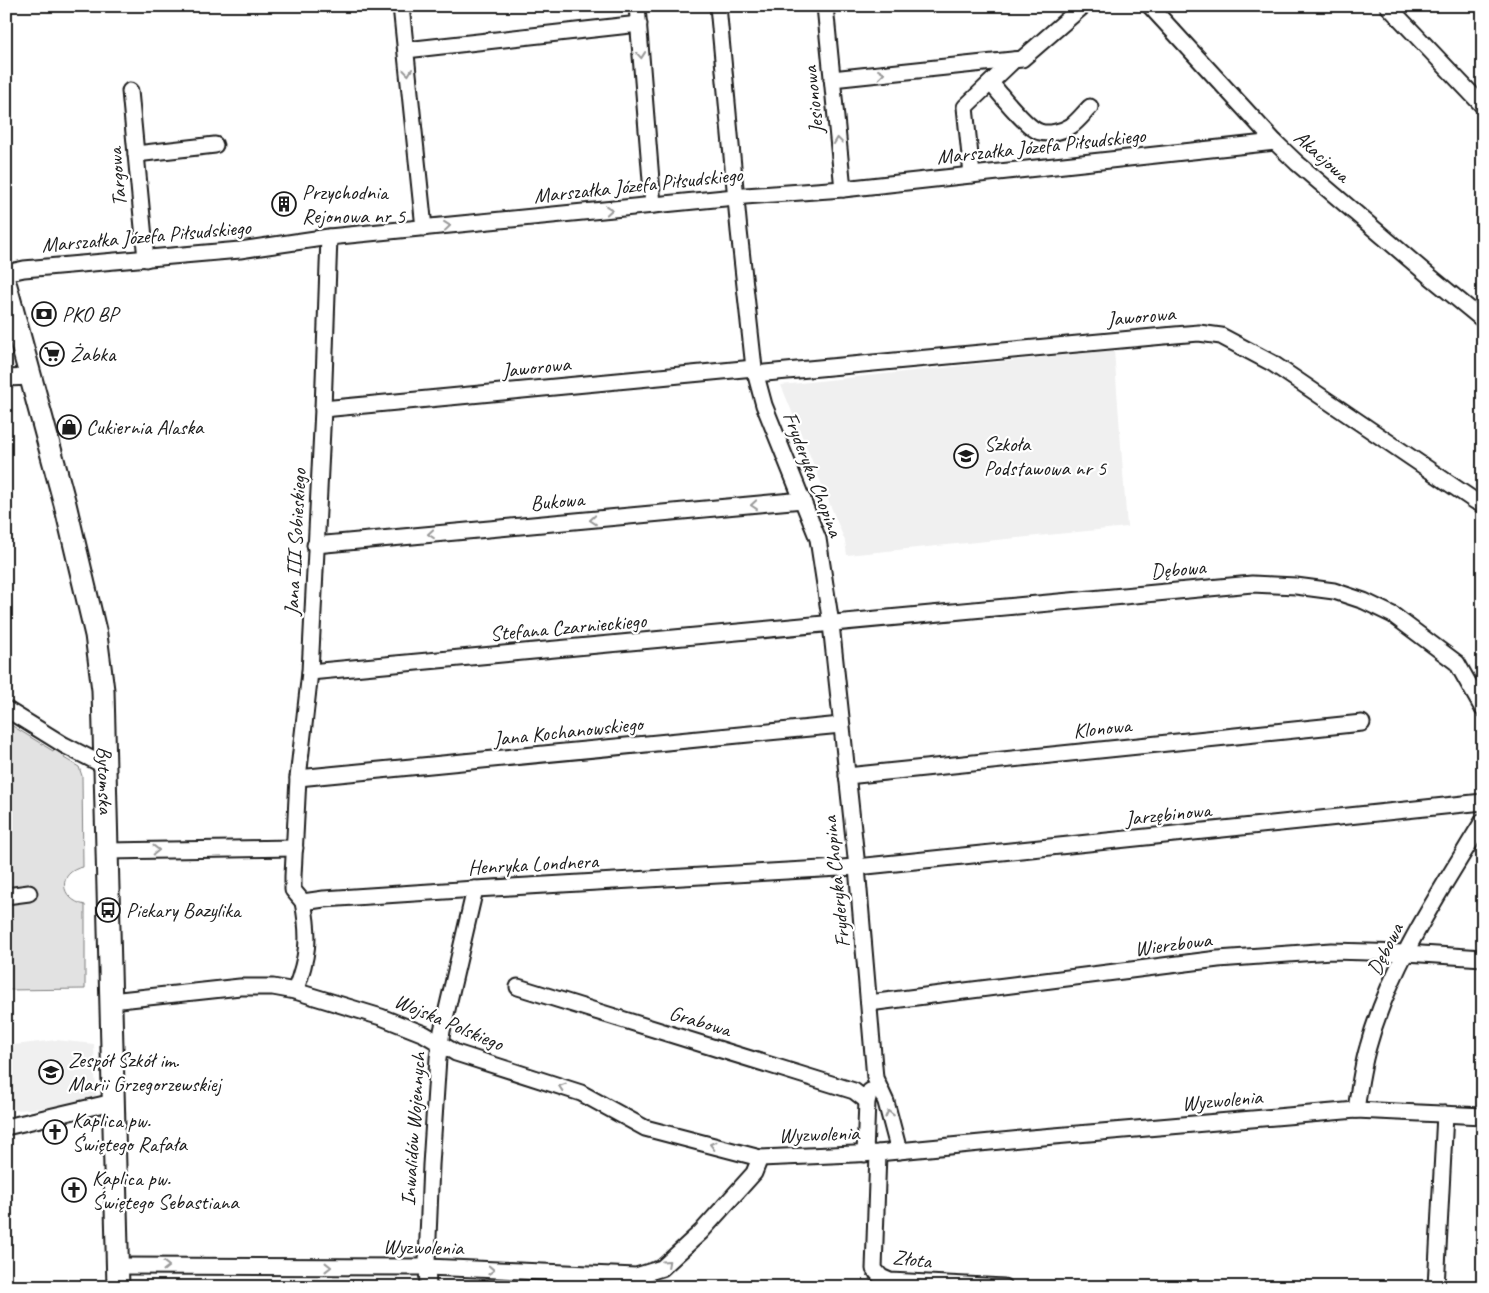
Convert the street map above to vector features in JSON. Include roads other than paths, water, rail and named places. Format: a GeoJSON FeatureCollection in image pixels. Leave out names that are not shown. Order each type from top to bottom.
{"type":"FeatureCollection","features":[{"type":"Feature","properties":{"kind":"street"},"geometry":{"type":"LineString","coordinates":[[401,6],[424,228]]}},
{"type":"Feature","properties":{"kind":"street"},"geometry":{"type":"LineString","coordinates":[[637,6],[653,205]]}},
{"type":"Feature","properties":{"kind":"street","name":"Fryderyka Chopina"},"geometry":{"type":"LineString","coordinates":[[718,6],[754,371],[764,405],[818,539],[831,624],[857,867],[875,1078],[886,1102],[899,1151]]}},
{"type":"Feature","properties":{"kind":"street","name":"Jesionowa"},"geometry":{"type":"LineString","coordinates":[[825,6],[843,189]]}},
{"type":"Feature","properties":{"kind":"street"},"geometry":{"type":"LineString","coordinates":[[832,79],[1022,59],[1083,6]]}},
{"type":"Feature","properties":{"kind":"street","name":"Akacjowa"},"geometry":{"type":"LineString","coordinates":[[1150,6],[1275,142],[1297,163],[1483,320]]}},
{"type":"Feature","properties":{"kind":"street"},"geometry":{"type":"LineString","coordinates":[[1388,6],[1483,106]]}},
{"type":"Feature","properties":{"kind":"street"},"geometry":{"type":"LineString","coordinates":[[406,50],[639,24]]}},
{"type":"Feature","properties":{"kind":"street"},"geometry":{"type":"LineString","coordinates":[[972,175],[965,106],[1014,60]]}},
{"type":"Feature","properties":{"kind":"street"},"geometry":{"type":"LineString","coordinates":[[991,83],[1023,119],[1041,133],[1062,130],[1070,126],[1090,107]]}},
{"type":"Feature","properties":{"kind":"street","name":"Targowa"},"geometry":{"type":"LineString","coordinates":[[130,91],[146,259]]}},
{"type":"Feature","properties":{"kind":"street","name":"Marszałka Józefa Piłsudskiego"},"geometry":{"type":"LineString","coordinates":[[6,273],[24,269],[240,250],[329,237],[653,205],[843,189],[1275,142]]}},
{"type":"Feature","properties":{"kind":"street"},"geometry":{"type":"LineString","coordinates":[[136,154],[215,145]]}},
{"type":"Feature","properties":{"kind":"street","name":"Jana III Sobieskiego"},"geometry":{"type":"LineString","coordinates":[[302,902],[293,890],[298,778],[310,672],[323,409],[329,237]]}},
{"type":"Feature","properties":{"kind":"street","name":"Bytomska"},"geometry":{"type":"LineString","coordinates":[[6,286],[65,504],[96,635],[104,690],[118,1287]]}},
{"type":"Feature","properties":{"kind":"street","name":"Jaworowa"},"geometry":{"type":"LineString","coordinates":[[323,409],[1199,333],[1222,336],[1272,363],[1483,505]]}},
{"type":"Feature","properties":{"kind":"street"},"geometry":{"type":"LineString","coordinates":[[6,378],[31,377]]}},
{"type":"Feature","properties":{"kind":"street","name":"Bukowa"},"geometry":{"type":"LineString","coordinates":[[315,545],[803,500]]}},
{"type":"Feature","properties":{"kind":"street","name":"Dębowa"},"geometry":{"type":"LineString","coordinates":[[831,624],[1196,588],[1252,584],[1296,586],[1334,591],[1364,601],[1393,615],[1457,663],[1483,709]]}},
{"type":"Feature","properties":{"kind":"street","name":"Stefana Czarnieckiego"},"geometry":{"type":"LineString","coordinates":[[310,672],[831,624]]}},
{"type":"Feature","properties":{"kind":"street"},"geometry":{"type":"LineString","coordinates":[[6,709],[64,745],[105,766]]}},
{"type":"Feature","properties":{"kind":"street","name":"Klonowa"},"geometry":{"type":"LineString","coordinates":[[847,776],[1362,723]]}},
{"type":"Feature","properties":{"kind":"street","name":"Jana Kochanowskiego"},"geometry":{"type":"LineString","coordinates":[[298,778],[841,725]]}},
{"type":"Feature","properties":{"kind":"street","name":"Jarzębinowa"},"geometry":{"type":"LineString","coordinates":[[857,867],[1483,802]]}},
{"type":"Feature","properties":{"kind":"street","name":"Dębowa"},"geometry":{"type":"LineString","coordinates":[[1356,1110],[1368,1046],[1389,988],[1425,918],[1483,820]]}},
{"type":"Feature","properties":{"kind":"street"},"geometry":{"type":"LineString","coordinates":[[107,851],[295,848]]}},
{"type":"Feature","properties":{"kind":"street","name":"Henryka Londnera"},"geometry":{"type":"LineString","coordinates":[[302,902],[475,889],[857,867]]}},
{"type":"Feature","properties":{"kind":"street","name":"Inwalidów Wojennych"},"geometry":{"type":"LineString","coordinates":[[428,1287],[431,1165],[440,1044],[475,889]]}},
{"type":"Feature","properties":{"kind":"street"},"geometry":{"type":"LineString","coordinates":[[6,896],[29,893]]}},
{"type":"Feature","properties":{"kind":"street"},"geometry":{"type":"LineString","coordinates":[[295,991],[302,974],[308,942],[307,922],[302,902]]}},
{"type":"Feature","properties":{"kind":"street","name":"Wierzbowa"},"geometry":{"type":"LineString","coordinates":[[869,1003],[1218,959],[1331,952],[1406,953],[1483,958]]}},
{"type":"Feature","properties":{"kind":"street","name":"Wojska Polskiego"},"geometry":{"type":"LineString","coordinates":[[111,1001],[240,987],[273,986],[295,991],[381,1017],[424,1034],[456,1053],[581,1093],[644,1128],[739,1151],[760,1158]]}},
{"type":"Feature","properties":{"kind":"street","name":"Grabowa"},"geometry":{"type":"LineString","coordinates":[[518,987],[854,1091],[867,1101]]}},
{"type":"Feature","properties":{"kind":"street","name":"Fryderyka Chopina"},"geometry":{"type":"LineString","coordinates":[[871,1154],[867,1101],[875,1078]]}},
{"type":"Feature","properties":{"kind":"street"},"geometry":{"type":"LineString","coordinates":[[6,1141],[6,1127],[113,1102]]}},
{"type":"Feature","properties":{"kind":"street","name":"Wyzwolenia"},"geometry":{"type":"LineString","coordinates":[[117,1266],[427,1267],[636,1276],[662,1268],[700,1232],[754,1173],[760,1158],[871,1154],[1030,1138],[1356,1110],[1483,1116]]}},
{"type":"Feature","properties":{"kind":"street"},"geometry":{"type":"LineString","coordinates":[[1436,1287],[1445,1114]]}},
{"type":"Feature","properties":{"kind":"street","name":"Złota"},"geometry":{"type":"LineString","coordinates":[[871,1154],[874,1268],[881,1277],[890,1281],[1004,1287]]}},
{"type":"Feature","properties":{"kind":"place","name":"Przychodnia Rejonowa nr 5"},"geometry":{"type":"Point","coordinates":[284,204]}},
{"type":"Feature","properties":{"kind":"place","name":"PKO BP"},"geometry":{"type":"Point","coordinates":[44,314]}},
{"type":"Feature","properties":{"kind":"place","name":"Żabka"},"geometry":{"type":"Point","coordinates":[52,354]}},
{"type":"Feature","properties":{"kind":"place","name":"Cukiernia Alaska"},"geometry":{"type":"Point","coordinates":[69,427]}},
{"type":"Feature","properties":{"kind":"place","name":"Szkoła Podstawowa nr 5"},"geometry":{"type":"Point","coordinates":[966,456]}},
{"type":"Feature","properties":{"kind":"place","name":"Piekary Bazylika"},"geometry":{"type":"Point","coordinates":[108,910]}},
{"type":"Feature","properties":{"kind":"place","name":"Zespół Szkół im. Marii Grzegorzewskiej"},"geometry":{"type":"Point","coordinates":[51,1072]}},
{"type":"Feature","properties":{"kind":"place","name":"Kaplica pw. Świętego Rafała"},"geometry":{"type":"Point","coordinates":[55,1132]}},
{"type":"Feature","properties":{"kind":"place","name":"Kaplica pw. Świętego Sebastiana"},"geometry":{"type":"Point","coordinates":[74,1190]}}]}
